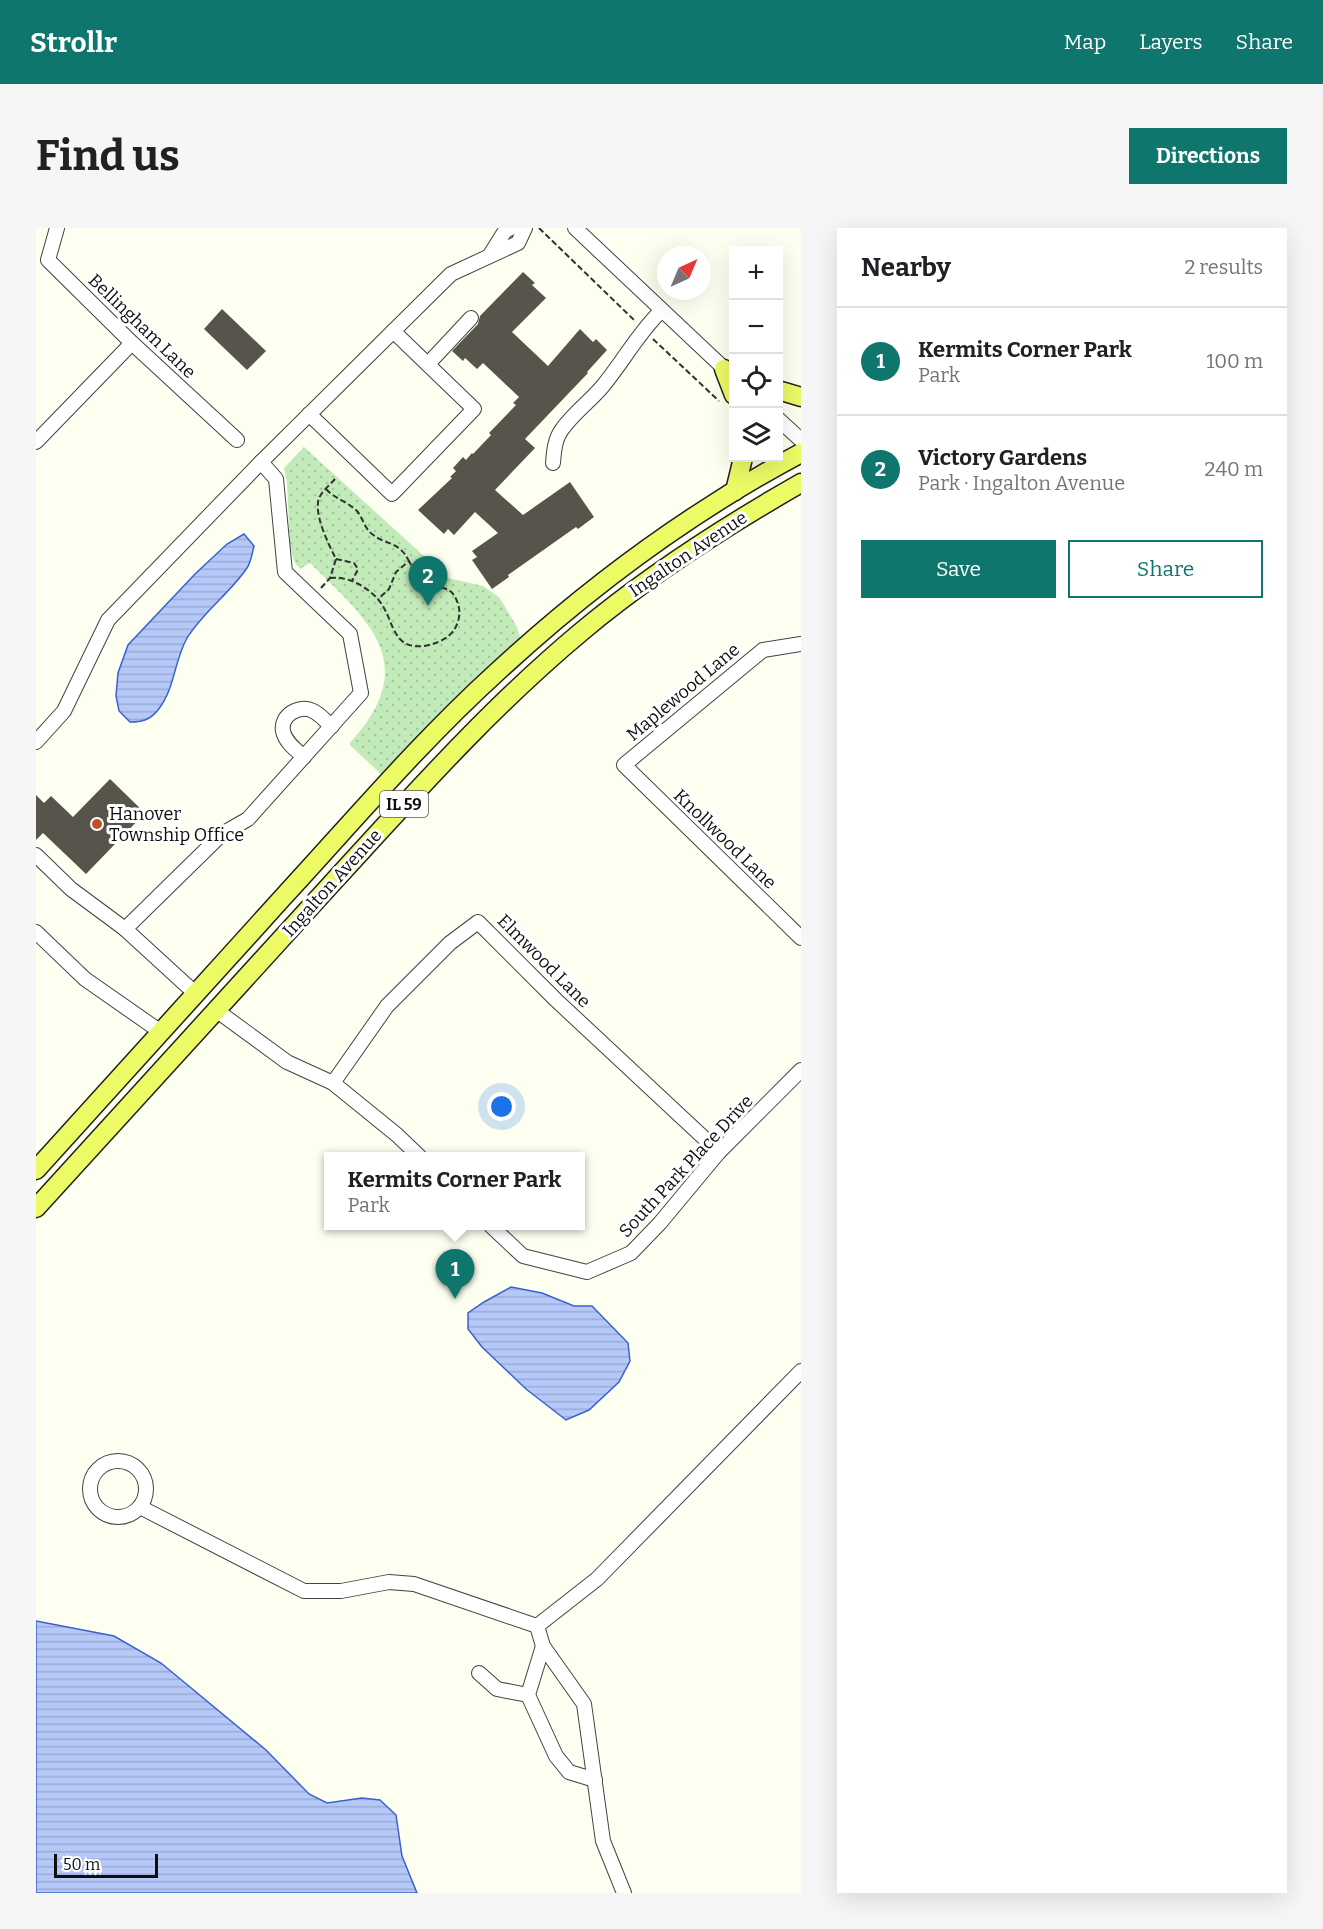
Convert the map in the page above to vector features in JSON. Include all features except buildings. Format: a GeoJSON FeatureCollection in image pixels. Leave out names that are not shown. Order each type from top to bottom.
{"type":"FeatureCollection","features":[{"type":"Feature","properties":{"kind":"main road"},"geometry":{"type":"LineString","coordinates":[[783,392],[801,397]]}},
{"type":"Feature","properties":{"kind":"main road","name":"Ingalton Avenue"},"geometry":{"type":"LineString","coordinates":[[36,1170],[387,783],[495,674],[583,597],[640,554],[735,491],[801,453]]}},
{"type":"Feature","properties":{"kind":"main road"},"geometry":{"type":"LineString","coordinates":[[735,491],[742,462]]}},
{"type":"Feature","properties":{"kind":"main road","name":"Ingalton Avenue"},"geometry":{"type":"LineString","coordinates":[[36,1208],[442,763],[521,684],[581,632],[645,582],[696,546],[801,483]]}},
{"type":"Feature","properties":{"kind":"main road"},"geometry":{"type":"LineString","coordinates":[[196,994],[216,1010]]}},
{"type":"Feature","properties":{"kind":"street","name":"Bellingham Lane"},"geometry":{"type":"LineString","coordinates":[[57,228],[48,260],[132,343],[237,440]]}},
{"type":"Feature","properties":{"kind":"street"},"geometry":{"type":"LineString","coordinates":[[489,257],[505,231],[511,228]]}},
{"type":"Feature","properties":{"kind":"street"},"geometry":{"type":"LineString","coordinates":[[36,742],[64,711],[108,620],[261,462],[451,274],[518,243],[525,228]]}},
{"type":"Feature","properties":{"kind":"street"},"geometry":{"type":"LineString","coordinates":[[575,228],[661,311],[729,372]]}},
{"type":"Feature","properties":{"kind":"street"},"geometry":{"type":"LineString","coordinates":[[553,463],[555,445],[562,428],[600,389],[627,355],[643,328],[661,311]]}},
{"type":"Feature","properties":{"kind":"street"},"geometry":{"type":"LineString","coordinates":[[428,364],[471,318]]}},
{"type":"Feature","properties":{"kind":"street"},"geometry":{"type":"LineString","coordinates":[[309,414],[392,494],[474,409],[393,331]]}},
{"type":"Feature","properties":{"kind":"street"},"geometry":{"type":"LineString","coordinates":[[36,442],[132,343]]}},
{"type":"Feature","properties":{"kind":"street"},"geometry":{"type":"LineString","coordinates":[[783,424],[801,440]]}},
{"type":"Feature","properties":{"kind":"street"},"geometry":{"type":"LineString","coordinates":[[125,929],[222,834],[248,819],[361,693],[350,634],[285,572],[276,479],[261,462]]}},
{"type":"Feature","properties":{"kind":"street","name":"Maplewood Lane"},"geometry":{"type":"LineString","coordinates":[[624,765],[763,650],[801,644]]}},
{"type":"Feature","properties":{"kind":"street"},"geometry":{"type":"LineString","coordinates":[[304,757],[287,741],[283,730],[285,720],[291,712],[301,708],[313,711],[332,726]]}},
{"type":"Feature","properties":{"kind":"street","name":"Knollwood Lane"},"geometry":{"type":"LineString","coordinates":[[624,765],[801,938]]}},
{"type":"Feature","properties":{"kind":"street"},"geometry":{"type":"LineString","coordinates":[[36,855],[71,889],[125,929],[196,994]]}},
{"type":"Feature","properties":{"kind":"street","name":"Elmwood Lane"},"geometry":{"type":"LineString","coordinates":[[333,1083],[387,1006],[450,943],[478,921],[556,1000],[719,1152]]}},
{"type":"Feature","properties":{"kind":"street"},"geometry":{"type":"LineString","coordinates":[[36,932],[85,979],[161,1032]]}},
{"type":"Feature","properties":{"kind":"street"},"geometry":{"type":"LineString","coordinates":[[216,1010],[287,1062],[333,1083],[415,1152]]}},
{"type":"Feature","properties":{"kind":"street","name":"South Park Place Drive"},"geometry":{"type":"LineString","coordinates":[[495,1230],[523,1256],[587,1272],[631,1253],[660,1223],[719,1152],[801,1070]]}},
{"type":"Feature","properties":{"kind":"street"},"geometry":{"type":"LineString","coordinates":[[537,1626],[597,1579],[801,1371]]}},
{"type":"Feature","properties":{"kind":"street"},"geometry":{"type":"LineString","coordinates":[[109,1462],[127,1462],[135,1467],[145,1481],[146,1490],[140,1507],[133,1514],[114,1518],[97,1509],[91,1500],[89,1491],[90,1481],[95,1472],[109,1462]]}},
{"type":"Feature","properties":{"kind":"street"},"geometry":{"type":"LineString","coordinates":[[140,1507],[304,1591],[341,1592],[389,1582],[414,1584],[537,1626]]}},
{"type":"Feature","properties":{"kind":"street"},"geometry":{"type":"LineString","coordinates":[[537,1626],[543,1646],[584,1704],[603,1841],[624,1893]]}},
{"type":"Feature","properties":{"kind":"street"},"geometry":{"type":"LineString","coordinates":[[543,1646],[528,1695],[556,1756],[569,1772],[594,1780]]}},
{"type":"Feature","properties":{"kind":"street"},"geometry":{"type":"LineString","coordinates":[[479,1673],[497,1689],[528,1695]]}},
{"type":"Feature","properties":{"kind":"path"},"geometry":{"type":"LineString","coordinates":[[539,228],[643,328],[729,401]]}},
{"type":"Feature","properties":{"kind":"path"},"geometry":{"type":"LineString","coordinates":[[320,590],[330,578],[336,558],[323,530],[318,502],[335,479]]}},
{"type":"Feature","properties":{"kind":"path"},"geometry":{"type":"LineString","coordinates":[[326,489],[333,497],[357,511],[364,525],[375,536],[401,548],[415,572],[425,581],[444,587],[453,594],[460,612],[458,623],[453,633],[429,646],[403,643],[395,634],[378,599],[352,581],[337,577],[330,578]]}},
{"type":"Feature","properties":{"kind":"path"},"geometry":{"type":"LineString","coordinates":[[336,558],[354,563],[358,569],[352,581]]}},
{"type":"Feature","properties":{"kind":"path"},"geometry":{"type":"LineString","coordinates":[[378,599],[388,589],[396,572],[409,561]]}},
{"type":"Feature","properties":{"kind":"green space"},"geometry":{"type":"Polygon","coordinates":[[[304,447],[448,578],[483,586],[499,597],[517,627],[521,640],[384,777],[349,744],[371,716],[382,690],[385,667],[380,646],[352,605],[310,563],[300,569],[295,563],[290,548],[287,483],[284,468],[304,447]]]}},
{"type":"Feature","properties":{"kind":"water"},"geometry":{"type":"Polygon","coordinates":[[[244,534],[254,546],[247,568],[187,638],[168,693],[158,710],[145,720],[130,722],[119,711],[116,696],[118,673],[128,645],[195,574],[227,544],[244,534]]]}},
{"type":"Feature","properties":{"kind":"water"},"geometry":{"type":"Polygon","coordinates":[[[511,1287],[542,1293],[574,1306],[592,1306],[628,1343],[630,1361],[619,1382],[589,1410],[566,1420],[526,1389],[482,1347],[468,1329],[468,1313],[511,1287]]]}},
{"type":"Feature","properties":{"kind":"water"},"geometry":{"type":"Polygon","coordinates":[[[36,1621],[114,1636],[161,1663],[266,1750],[309,1794],[327,1803],[362,1798],[380,1800],[396,1815],[402,1856],[417,1893],[36,1893],[36,1621]]]}},
{"type":"Feature","properties":{"kind":"place","name":"Victory Gardens"},"geometry":{"type":"Point","coordinates":[428,606]}},
{"type":"Feature","properties":{"kind":"place","name":"Hanover Township Office"},"geometry":{"type":"Point","coordinates":[97,824]}},
{"type":"Feature","properties":{"kind":"place","name":"Kermits Corner Park"},"geometry":{"type":"Point","coordinates":[455,1299]}}]}
